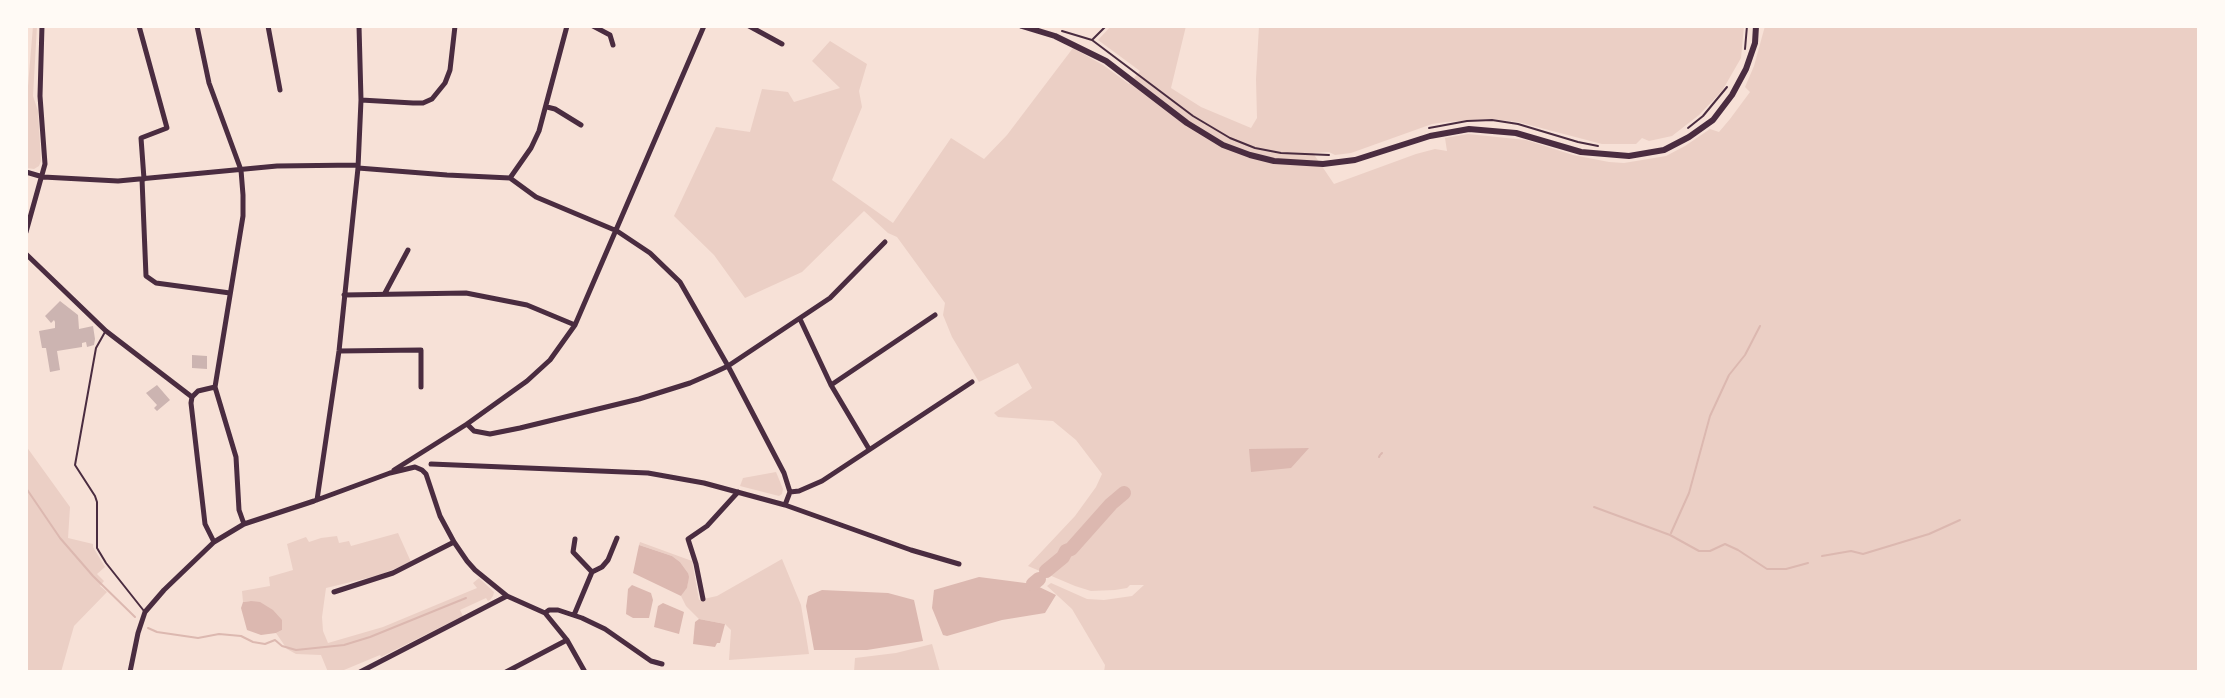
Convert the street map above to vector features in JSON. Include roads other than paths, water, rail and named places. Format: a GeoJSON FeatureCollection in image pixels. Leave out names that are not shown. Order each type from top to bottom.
{"type":"FeatureCollection","features":[{"type":"Feature","properties":{"kind":"street"},"geometry":{"type":"LineString","coordinates":[[26,232],[45,164],[40,96],[42,26]]}},
{"type":"Feature","properties":{"kind":"street"},"geometry":{"type":"LineString","coordinates":[[139,26],[167,128],[141,138],[146,276],[156,283],[230,293]]}},
{"type":"Feature","properties":{"kind":"street"},"geometry":{"type":"LineString","coordinates":[[197,26],[209,83],[241,170],[243,216],[215,387],[236,457],[239,510],[244,524]]}},
{"type":"Feature","properties":{"kind":"street"},"geometry":{"type":"LineString","coordinates":[[268,26],[280,90]]}},
{"type":"Feature","properties":{"kind":"street"},"geometry":{"type":"LineString","coordinates":[[317,500],[339,351],[358,166],[361,100],[359,26]]}},
{"type":"Feature","properties":{"kind":"street"},"geometry":{"type":"LineString","coordinates":[[361,100],[423,103],[432,99],[445,83],[450,70],[455,26]]}},
{"type":"Feature","properties":{"kind":"street"},"geometry":{"type":"LineString","coordinates":[[510,178],[536,141],[567,26]]}},
{"type":"Feature","properties":{"kind":"street"},"geometry":{"type":"LineString","coordinates":[[593,26],[610,35],[613,45]]}},
{"type":"Feature","properties":{"kind":"street"},"geometry":{"type":"LineString","coordinates":[[390,473],[527,381],[550,360],[575,325],[704,26]]}},
{"type":"Feature","properties":{"kind":"street"},"geometry":{"type":"LineString","coordinates":[[749,26],[782,44]]}},
{"type":"Feature","properties":{"kind":"street"},"geometry":{"type":"LineString","coordinates":[[1022,26],[1055,36],[1106,61],[1187,123],[1223,145],[1274,161],[1323,164],[1355,160],[1430,136],[1469,129],[1516,133],[1581,152],[1629,156],[1664,150],[1713,120],[1732,95],[1746,69],[1755,43],[1756,26]]}},
{"type":"Feature","properties":{"kind":"street"},"geometry":{"type":"LineString","coordinates":[[546,106],[581,125]]}},
{"type":"Feature","properties":{"kind":"street"},"geometry":{"type":"LineString","coordinates":[[26,172],[43,177],[118,181],[305,165],[510,178],[536,197],[617,231],[650,253],[680,282],[784,473],[790,492],[785,505]]}},
{"type":"Feature","properties":{"kind":"street"},"geometry":{"type":"LineString","coordinates":[[467,424],[474,431],[490,434],[639,399],[690,383],[728,366],[830,298],[885,242]]}},
{"type":"Feature","properties":{"kind":"street"},"geometry":{"type":"LineString","coordinates":[[384,294],[408,250]]}},
{"type":"Feature","properties":{"kind":"street"},"geometry":{"type":"LineString","coordinates":[[26,254],[106,331],[192,397]]}},
{"type":"Feature","properties":{"kind":"street"},"geometry":{"type":"LineString","coordinates":[[344,295],[466,293],[527,305],[575,325]]}},
{"type":"Feature","properties":{"kind":"street"},"geometry":{"type":"LineString","coordinates":[[831,385],[935,315]]}},
{"type":"Feature","properties":{"kind":"street"},"geometry":{"type":"LineString","coordinates":[[800,319],[831,385],[869,449]]}},
{"type":"Feature","properties":{"kind":"street"},"geometry":{"type":"LineString","coordinates":[[339,351],[421,350],[421,387]]}},
{"type":"Feature","properties":{"kind":"street"},"geometry":{"type":"LineString","coordinates":[[790,492],[822,481],[972,382]]}},
{"type":"Feature","properties":{"kind":"street"},"geometry":{"type":"LineString","coordinates":[[214,542],[205,524],[191,403],[198,391],[215,387]]}},
{"type":"Feature","properties":{"kind":"street"},"geometry":{"type":"LineString","coordinates":[[425,450],[431,464],[426,474]]}},
{"type":"Feature","properties":{"kind":"street"},"geometry":{"type":"LineString","coordinates":[[431,464],[648,473],[704,483],[785,505],[959,564]]}},
{"type":"Feature","properties":{"kind":"street"},"geometry":{"type":"LineString","coordinates":[[130,672],[145,612],[214,542],[244,524],[415,467],[426,474],[440,516],[475,570],[507,596],[545,613],[567,640],[585,672]]}},
{"type":"Feature","properties":{"kind":"street"},"geometry":{"type":"LineString","coordinates":[[703,599],[688,539],[707,526],[738,492]]}},
{"type":"Feature","properties":{"kind":"street"},"geometry":{"type":"LineString","coordinates":[[574,615],[592,572],[608,560],[617,538]]}},
{"type":"Feature","properties":{"kind":"street"},"geometry":{"type":"LineString","coordinates":[[575,539],[573,552],[592,572]]}},
{"type":"Feature","properties":{"kind":"street"},"geometry":{"type":"LineString","coordinates":[[334,592],[393,573],[454,542]]}},
{"type":"Feature","properties":{"kind":"street"},"geometry":{"type":"LineString","coordinates":[[360,672],[507,596]]}},
{"type":"Feature","properties":{"kind":"street"},"geometry":{"type":"LineString","coordinates":[[545,613],[558,610],[574,615],[605,629],[651,661],[662,664]]}},
{"type":"Feature","properties":{"kind":"street"},"geometry":{"type":"LineString","coordinates":[[506,672],[567,640]]}},
{"type":"Feature","properties":{"kind":"lane"},"geometry":{"type":"LineString","coordinates":[[106,331],[96,348],[75,465],[97,502],[97,548],[145,612]]}},
{"type":"Feature","properties":{"kind":"waterway"},"geometry":{"type":"LineString","coordinates":[[1671,533],[1689,493],[1710,416],[1729,375],[1745,355],[1760,326]]}},
{"type":"Feature","properties":{"kind":"waterway"},"geometry":{"type":"LineString","coordinates":[[26,488],[60,538],[135,617]]}},
{"type":"Feature","properties":{"kind":"waterway"},"geometry":{"type":"LineString","coordinates":[[1046,571],[1124,493]]}},
{"type":"Feature","properties":{"kind":"waterway"},"geometry":{"type":"LineString","coordinates":[[1594,507],[1670,535],[1699,551],[1710,551],[1725,544],[1767,569],[1786,569],[1808,563]]}},
{"type":"Feature","properties":{"kind":"waterway"},"geometry":{"type":"LineString","coordinates":[[1822,556],[1851,551],[1863,554],[1929,534],[1960,520]]}},
{"type":"Feature","properties":{"kind":"waterway"},"geometry":{"type":"LineString","coordinates":[[1033,584],[1039,579]]}},
{"type":"Feature","properties":{"kind":"waterway"},"geometry":{"type":"LineString","coordinates":[[148,628],[198,638],[219,634],[241,636],[265,644],[275,640],[282,646],[296,650],[344,645],[466,598]]}}]}
